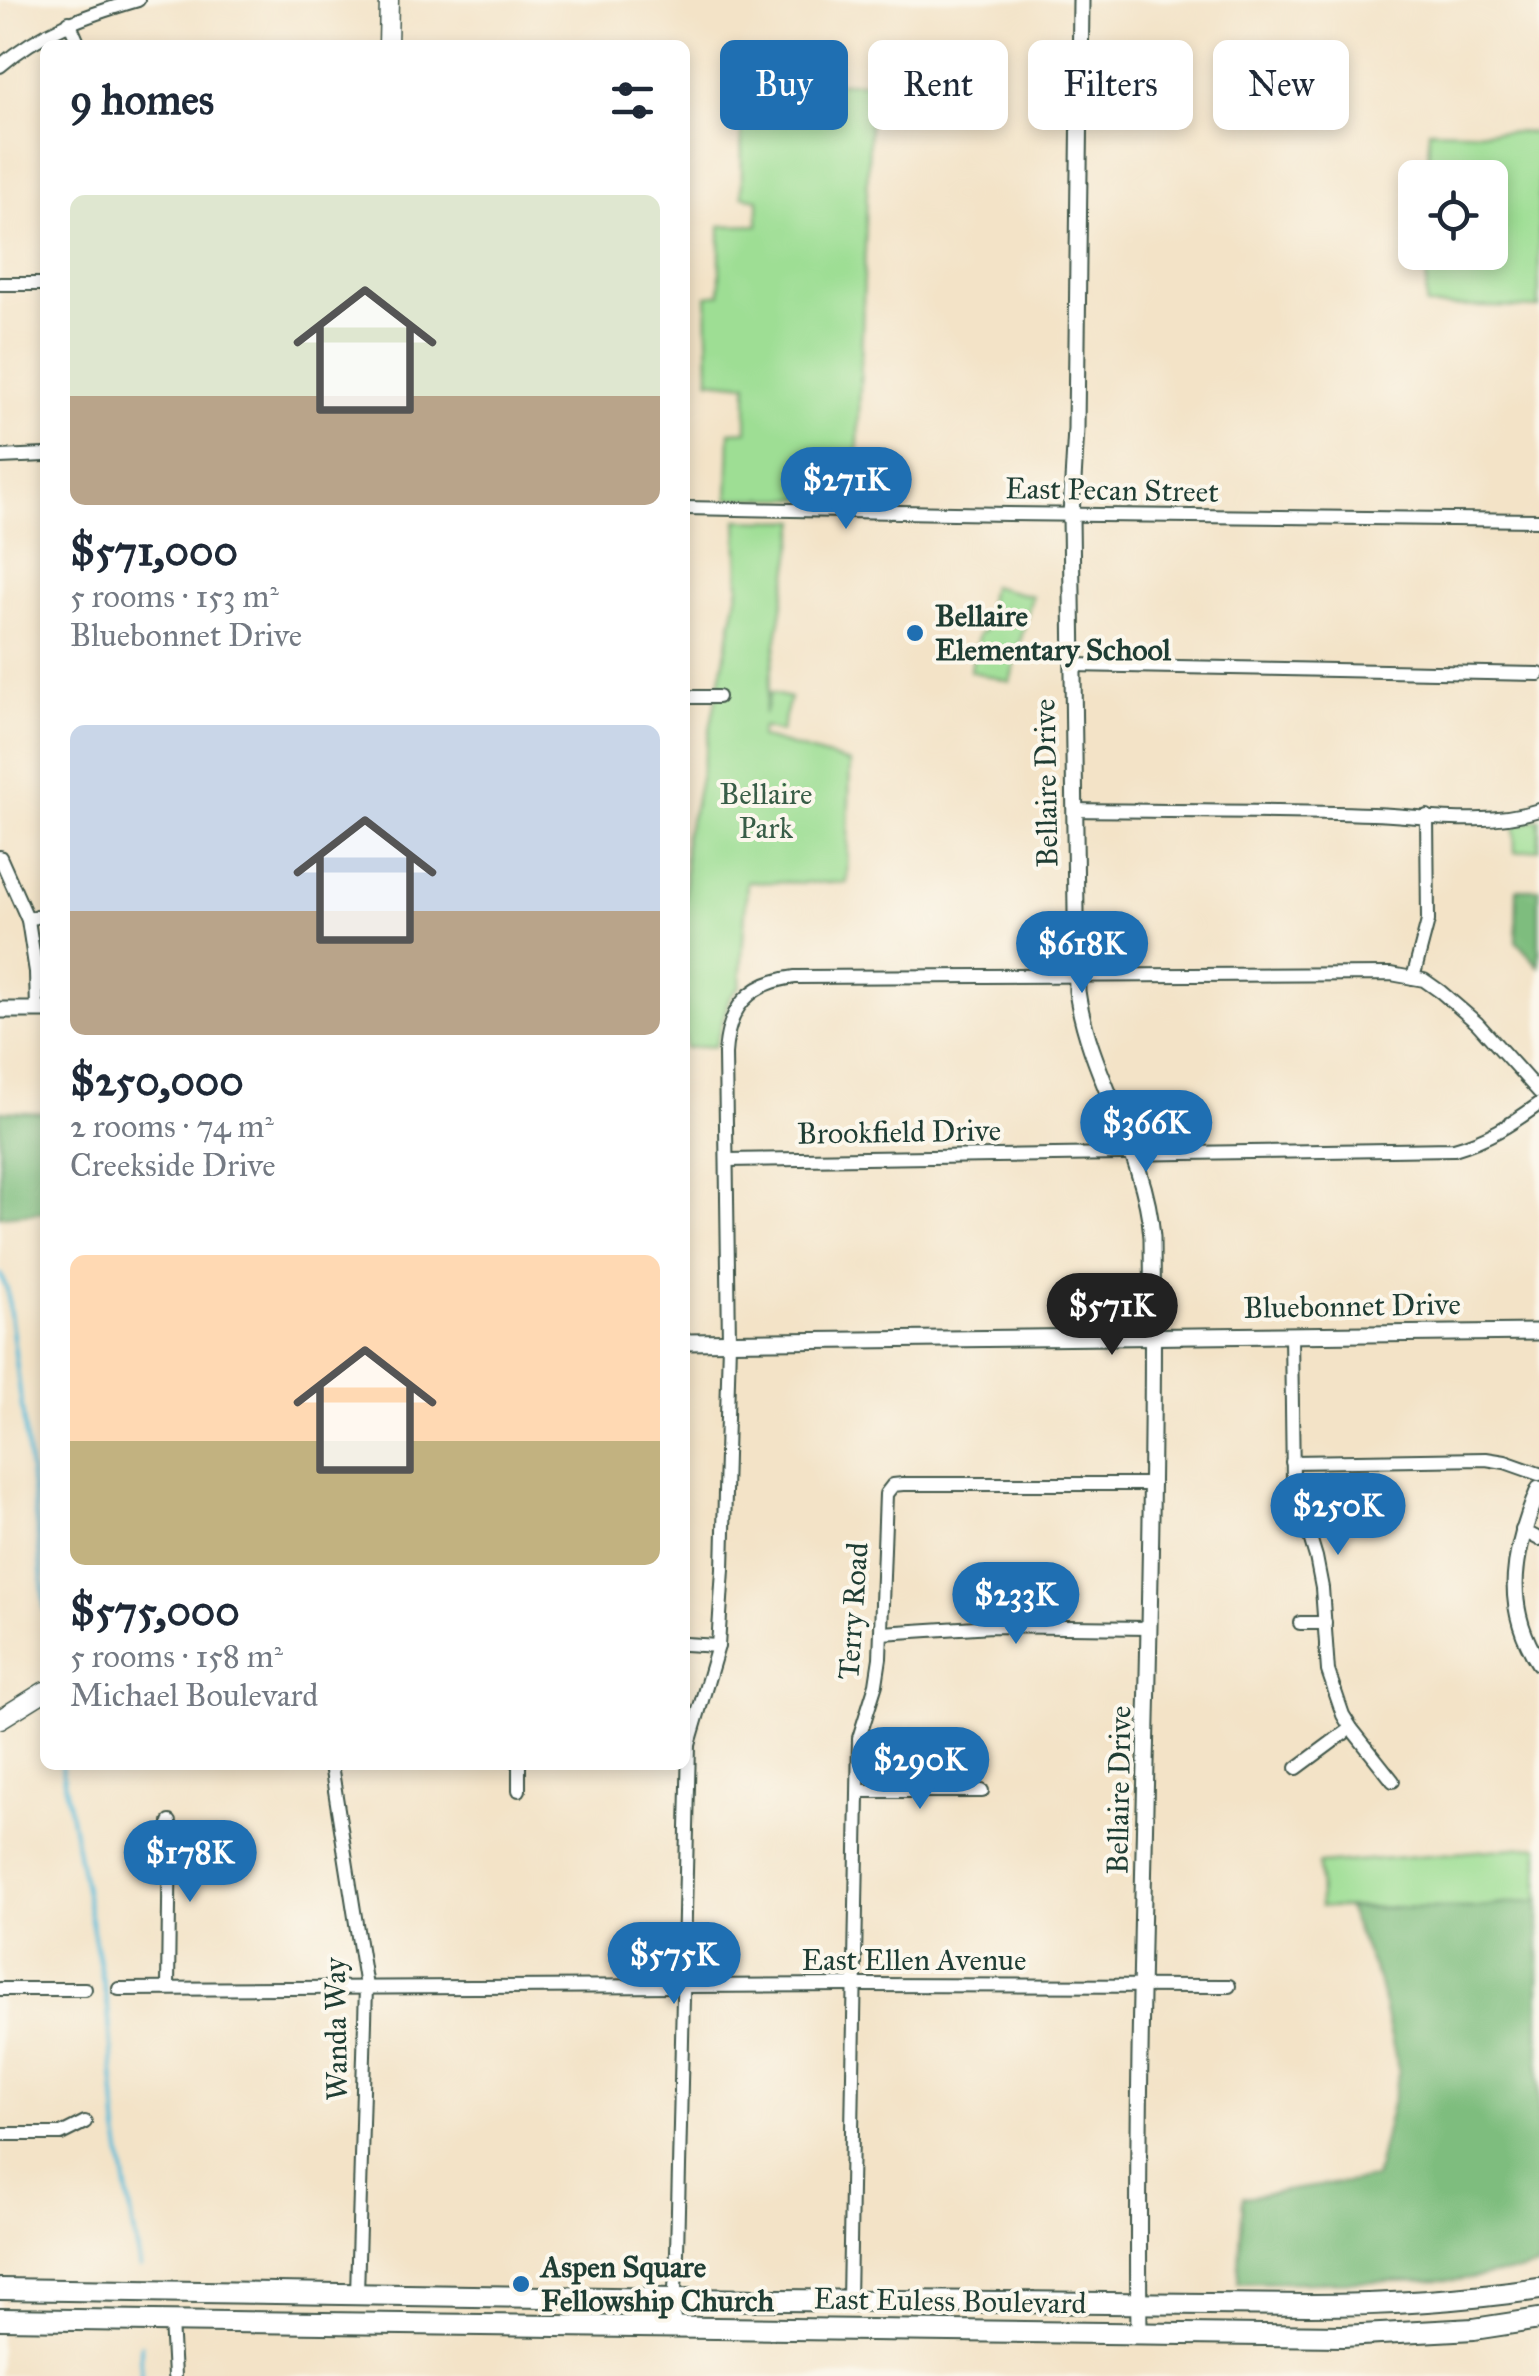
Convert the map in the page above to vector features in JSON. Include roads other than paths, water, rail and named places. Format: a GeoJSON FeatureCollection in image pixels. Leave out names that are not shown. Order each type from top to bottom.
{"type":"FeatureCollection","features":[{"type":"Feature","properties":{"kind":"main road"},"geometry":{"type":"LineString","coordinates":[[388,40],[390,0]]}},
{"type":"Feature","properties":{"kind":"main road"},"geometry":{"type":"LineString","coordinates":[[0,1720],[40,1695]]}},
{"type":"Feature","properties":{"kind":"main road","name":"East Euless Boulevard"},"geometry":{"type":"LineString","coordinates":[[0,2289],[1363,2305],[1539,2289]]}},
{"type":"Feature","properties":{"kind":"main road","name":"East Euless Boulevard"},"geometry":{"type":"LineString","coordinates":[[0,2319],[1381,2336],[1536,2321]]}},
{"type":"Feature","properties":{"kind":"street"},"geometry":{"type":"LineString","coordinates":[[0,66],[40,36],[138,0]]}},
{"type":"Feature","properties":{"kind":"street","name":"Bellaire Drive"},"geometry":{"type":"LineString","coordinates":[[1081,0],[1072,515],[1076,975],[1085,1031],[1142,1182],[1150,1217],[1153,1336],[1139,2333]]}},
{"type":"Feature","properties":{"kind":"street"},"geometry":{"type":"LineString","coordinates":[[70,22],[77,40]]}},
{"type":"Feature","properties":{"kind":"street"},"geometry":{"type":"LineString","coordinates":[[0,284],[40,284]]}},
{"type":"Feature","properties":{"kind":"street"},"geometry":{"type":"LineString","coordinates":[[0,457],[40,456]]}},
{"type":"Feature","properties":{"kind":"street","name":"East Pecan Street"},"geometry":{"type":"LineString","coordinates":[[690,508],[1539,520]]}},
{"type":"Feature","properties":{"kind":"street"},"geometry":{"type":"LineString","coordinates":[[1072,664],[1539,674]]}},
{"type":"Feature","properties":{"kind":"street"},"geometry":{"type":"LineString","coordinates":[[690,697],[718,697]]}},
{"type":"Feature","properties":{"kind":"street"},"geometry":{"type":"LineString","coordinates":[[1074,810],[1487,819],[1539,810]]}},
{"type":"Feature","properties":{"kind":"street"},"geometry":{"type":"LineString","coordinates":[[1413,978],[1428,921],[1427,816]]}},
{"type":"Feature","properties":{"kind":"street"},"geometry":{"type":"LineString","coordinates":[[0,858],[28,920],[40,1002]]}},
{"type":"Feature","properties":{"kind":"street"},"geometry":{"type":"LineString","coordinates":[[28,920],[40,915]]}},
{"type":"Feature","properties":{"kind":"street"},"geometry":{"type":"LineString","coordinates":[[690,1744],[718,1646],[723,1568],[729,1341],[726,1038],[729,1024],[744,1000],[764,984],[794,977],[1391,974],[1424,980],[1441,992],[1477,1023],[1539,1092]]}},
{"type":"Feature","properties":{"kind":"street"},"geometry":{"type":"LineString","coordinates":[[0,1010],[40,1010]]}},
{"type":"Feature","properties":{"kind":"street","name":"Brookfield Drive"},"geometry":{"type":"LineString","coordinates":[[727,1160],[1454,1148],[1482,1141],[1539,1104]]}},
{"type":"Feature","properties":{"kind":"street","name":"Bluebonnet Drive"},"geometry":{"type":"LineString","coordinates":[[690,1342],[1539,1332]]}},
{"type":"Feature","properties":{"kind":"street"},"geometry":{"type":"LineString","coordinates":[[1291,1334],[1292,1462],[1296,1498],[1322,1588],[1328,1672],[1350,1728],[1392,1780]]}},
{"type":"Feature","properties":{"kind":"street"},"geometry":{"type":"LineString","coordinates":[[1292,1462],[1486,1459],[1539,1474]]}},
{"type":"Feature","properties":{"kind":"street","name":"Terry Road"},"geometry":{"type":"LineString","coordinates":[[849,2300],[859,1738],[876,1684],[882,1633],[886,1494],[894,1486],[1153,1484]]}},
{"type":"Feature","properties":{"kind":"street"},"geometry":{"type":"LineString","coordinates":[[1539,1490],[1522,1530],[1516,1569],[1519,1621],[1526,1644],[1539,1663]]}},
{"type":"Feature","properties":{"kind":"street"},"geometry":{"type":"LineString","coordinates":[[1522,1530],[1539,1539]]}},
{"type":"Feature","properties":{"kind":"street"},"geometry":{"type":"LineString","coordinates":[[1300,1623],[1324,1623]]}},
{"type":"Feature","properties":{"kind":"street"},"geometry":{"type":"LineString","coordinates":[[882,1633],[992,1626],[1150,1628]]}},
{"type":"Feature","properties":{"kind":"street"},"geometry":{"type":"LineString","coordinates":[[690,1644],[718,1646]]}},
{"type":"Feature","properties":{"kind":"street"},"geometry":{"type":"LineString","coordinates":[[1297,1768],[1350,1728]]}},
{"type":"Feature","properties":{"kind":"street","name":"Wanda Way"},"geometry":{"type":"LineString","coordinates":[[333,1770],[366,1987],[357,2294]]}},
{"type":"Feature","properties":{"kind":"street"},"geometry":{"type":"LineString","coordinates":[[519,1770],[520,1790]]}},
{"type":"Feature","properties":{"kind":"street"},"geometry":{"type":"LineString","coordinates":[[673,2327],[689,1770]]}},
{"type":"Feature","properties":{"kind":"street"},"geometry":{"type":"LineString","coordinates":[[859,1790],[982,1792]]}},
{"type":"Feature","properties":{"kind":"street"},"geometry":{"type":"LineString","coordinates":[[168,1988],[170,1822]]}},
{"type":"Feature","properties":{"kind":"street","name":"East Ellen Avenue"},"geometry":{"type":"LineString","coordinates":[[119,1989],[1228,1986]]}},
{"type":"Feature","properties":{"kind":"street"},"geometry":{"type":"LineString","coordinates":[[0,1989],[85,1988]]}},
{"type":"Feature","properties":{"kind":"street"},"geometry":{"type":"LineString","coordinates":[[0,2134],[62,2134],[85,2122]]}},
{"type":"Feature","properties":{"kind":"street"},"geometry":{"type":"LineString","coordinates":[[172,2321],[174,2376]]}},
{"type":"Feature","properties":{"kind":"waterway"},"geometry":{"type":"LineString","coordinates":[[0,1274],[7,1289],[40,1554]]}},
{"type":"Feature","properties":{"kind":"waterway"},"geometry":{"type":"LineString","coordinates":[[62,1770],[108,2008],[118,2134],[140,2267]]}},
{"type":"Feature","properties":{"kind":"waterway"},"geometry":{"type":"LineString","coordinates":[[141,2345],[141,2376]]}},
{"type":"Feature","properties":{"kind":"place","name":"Bellaire Elementary School"},"geometry":{"type":"Point","coordinates":[915,633]}},
{"type":"Feature","properties":{"kind":"place","name":"Aspen Square Fellowship Church"},"geometry":{"type":"Point","coordinates":[521,2284]}},
{"type":"Feature","properties":{"kind":"park label","name":"Bellaire Park"},"geometry":{"type":"Point","coordinates":[766,811]}}]}
